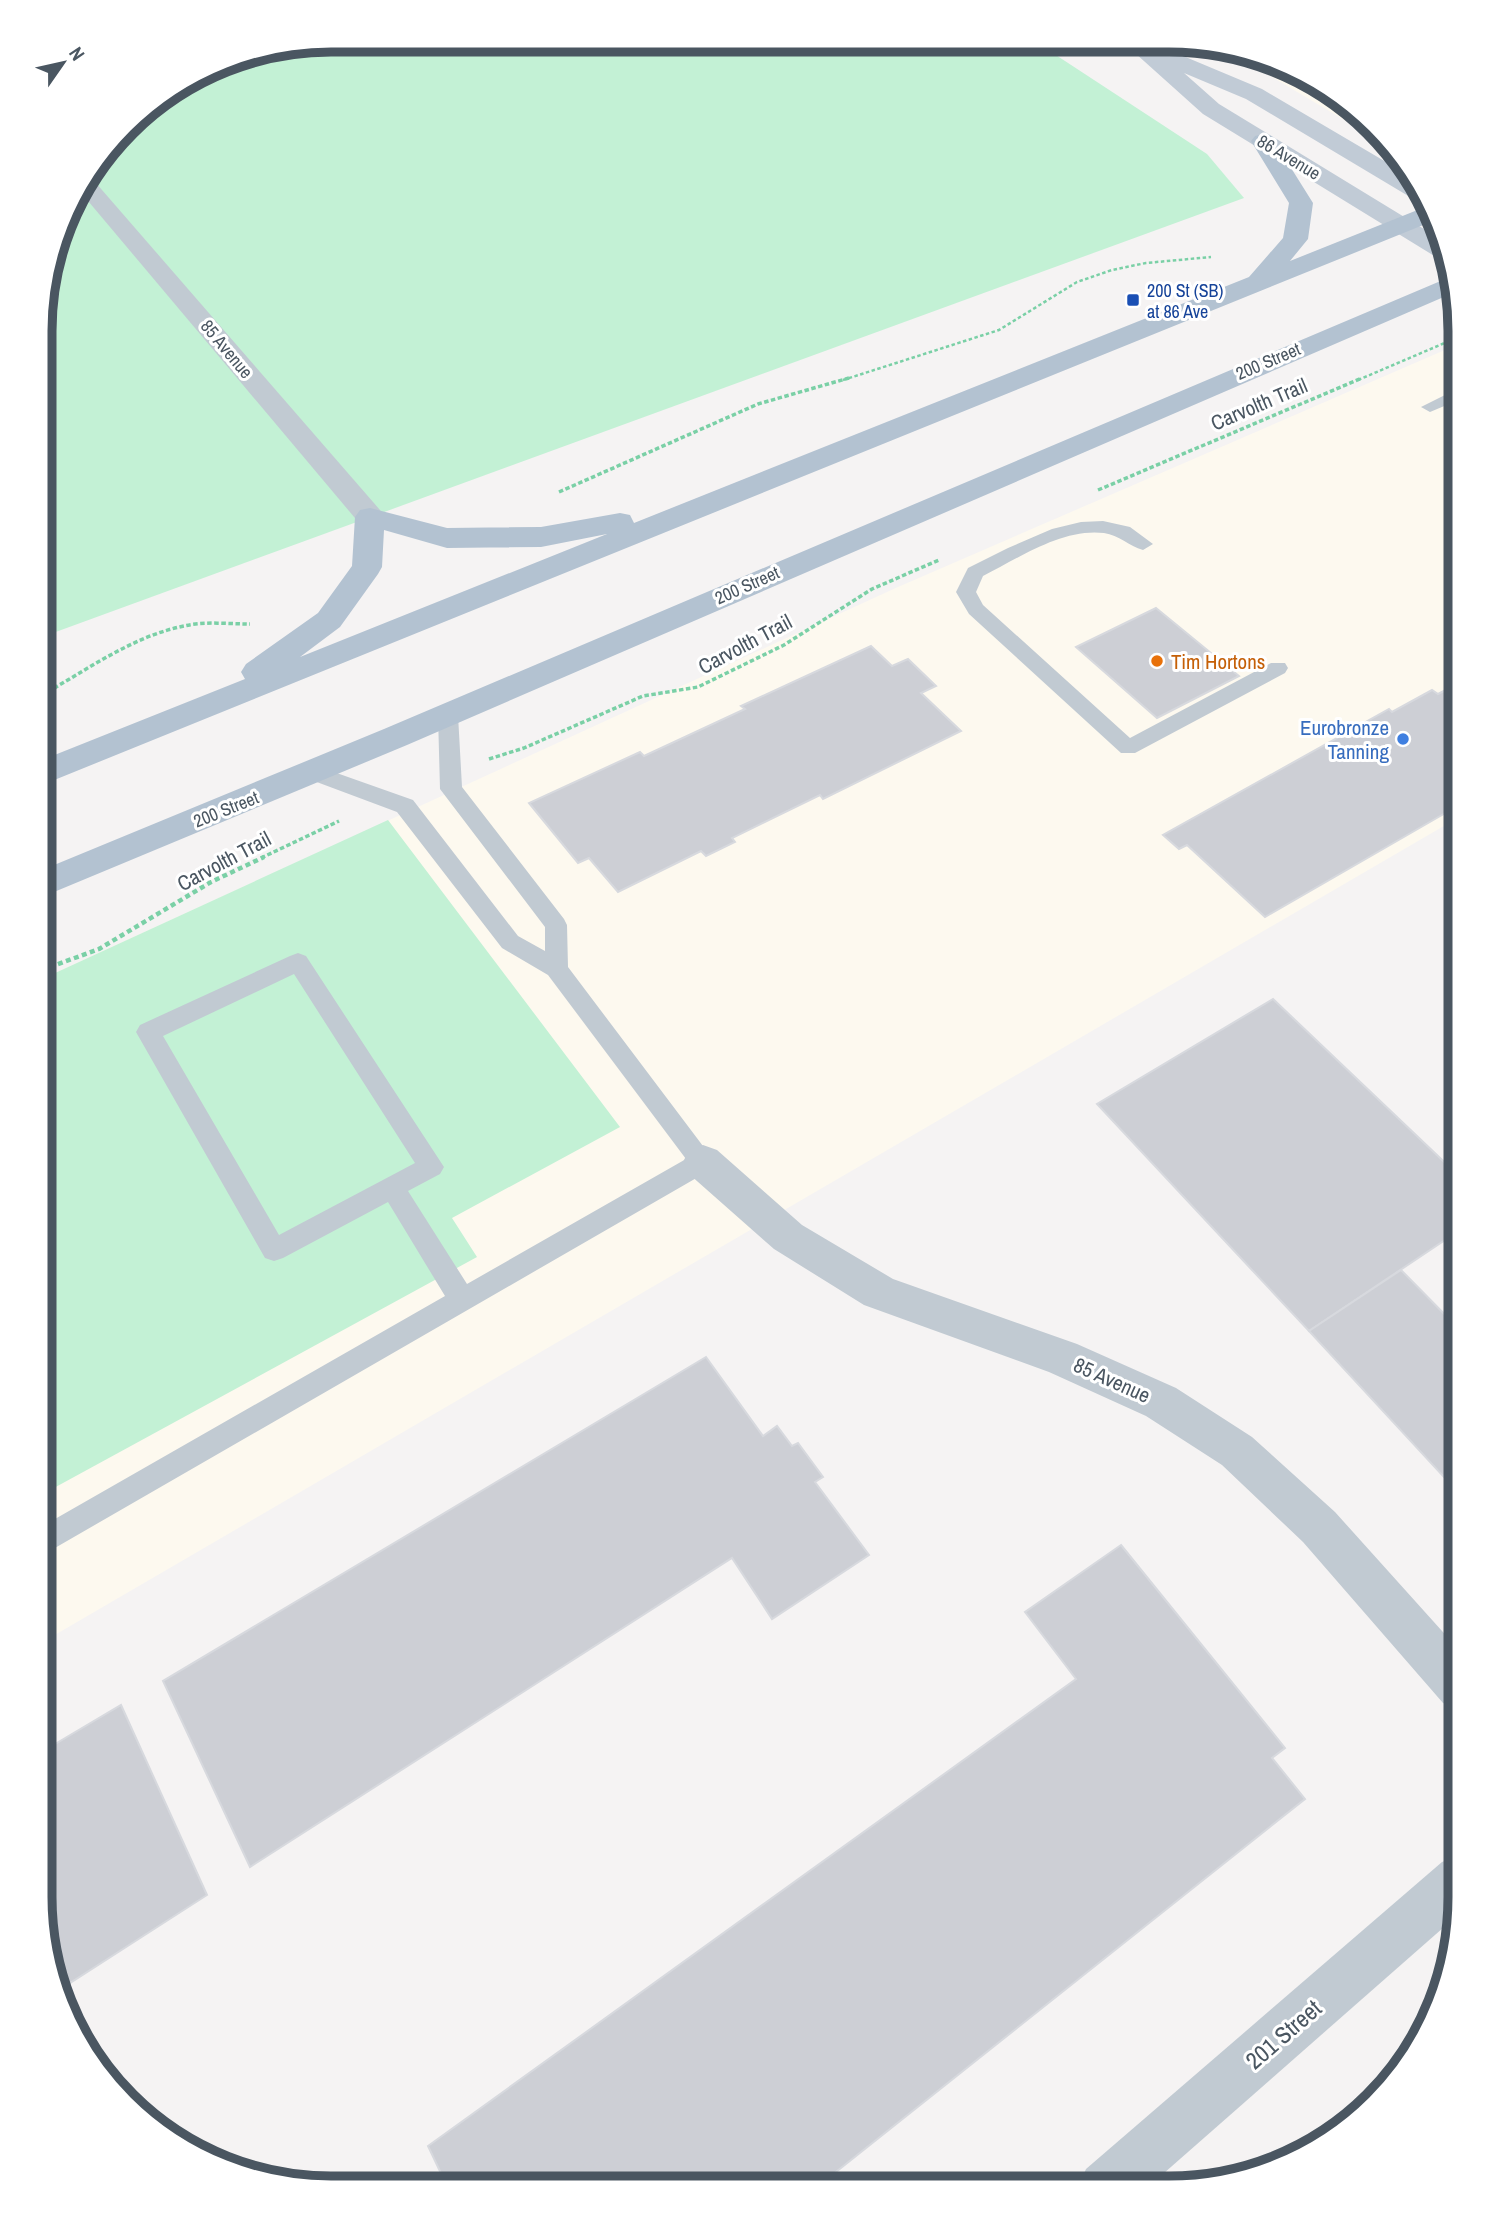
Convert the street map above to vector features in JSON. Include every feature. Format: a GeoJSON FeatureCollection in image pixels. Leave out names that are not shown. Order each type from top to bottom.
{"type":"FeatureCollection","features":[{"type":"Feature","properties":{"kind":"main road"},"geometry":{"type":"LineString","coordinates":[[1254,287],[1295,239],[1301,203],[1263,141]]}},
{"type":"Feature","properties":{"kind":"main road"},"geometry":{"type":"LineString","coordinates":[[52,769],[1254,287],[1423,216]]}},
{"type":"Feature","properties":{"kind":"main road","name":"200 Street"},"geometry":{"type":"LineString","coordinates":[[52,880],[314,773],[1137,415],[1445,287]]}},
{"type":"Feature","properties":{"kind":"main road"},"geometry":{"type":"LineString","coordinates":[[205,709],[330,620],[366,567],[370,517],[447,538],[541,537],[701,507]]}},
{"type":"Feature","properties":{"kind":"street","name":"86 Avenue"},"geometry":{"type":"LineString","coordinates":[[1147,52],[1211,109],[1435,246]]}},
{"type":"Feature","properties":{"kind":"street","name":"86 Avenue"},"geometry":{"type":"LineString","coordinates":[[1155,52],[1254,94],[1406,184]]}},
{"type":"Feature","properties":{"kind":"street","name":"85 Avenue"},"geometry":{"type":"LineString","coordinates":[[91,190],[370,517]]}},
{"type":"Feature","properties":{"kind":"street","name":"85 Avenue"},"geometry":{"type":"LineString","coordinates":[[703,1162],[788,1237],[879,1292],[1062,1358],[1161,1402],[1237,1451],[1320,1527],[1448,1672]]}},
{"type":"Feature","properties":{"kind":"street","name":"201 Street"},"geometry":{"type":"LineString","coordinates":[[1119,2176],[1448,1890]]}},
{"type":"Feature","properties":{"kind":"lane"},"geometry":{"type":"LineString","coordinates":[[1430,407],[1448,399]]}},
{"type":"Feature","properties":{"kind":"lane"},"geometry":{"type":"LineString","coordinates":[[1143,544],[1132,534],[1119,529],[1088,526],[1070,529],[975,572],[966,592],[976,609],[1128,748],[1278,668]]}},
{"type":"Feature","properties":{"kind":"lane"},"geometry":{"type":"LineString","coordinates":[[448,715],[448,771],[451,789],[556,925],[556,969]]}},
{"type":"Feature","properties":{"kind":"lane"},"geometry":{"type":"LineString","coordinates":[[52,1536],[703,1162],[556,969],[510,942],[405,806],[314,773]]}},
{"type":"Feature","properties":{"kind":"lane"},"geometry":{"type":"LineString","coordinates":[[298,962],[431,1167],[392,1187],[274,1250],[148,1032],[298,962]]}},
{"type":"Feature","properties":{"kind":"lane"},"geometry":{"type":"LineString","coordinates":[[392,1187],[462,1300]]}},
{"type":"Feature","properties":{"kind":"path"},"geometry":{"type":"LineString","coordinates":[[554,495],[758,404],[901,363],[999,330],[1077,282],[1112,270],[1146,263],[1197,260],[1224,254]]}},
{"type":"Feature","properties":{"kind":"path","name":"Carvolth Trail"},"geometry":{"type":"LineString","coordinates":[[1097,491],[1448,342]]}},
{"type":"Feature","properties":{"kind":"path","name":"Carvolth Trail"},"geometry":{"type":"LineString","coordinates":[[448,771],[524,748],[643,696],[698,687],[784,645],[872,589],[947,556]]}},
{"type":"Feature","properties":{"kind":"path"},"geometry":{"type":"LineString","coordinates":[[52,689],[127,647],[165,631],[187,625],[256,624]]}},
{"type":"Feature","properties":{"kind":"path","name":"Carvolth Trail"},"geometry":{"type":"LineString","coordinates":[[52,966],[99,949],[211,882],[388,799]]}},
{"type":"Feature","properties":{"kind":"shaded area"},"geometry":{"type":"Polygon","coordinates":[[[1251,65],[1309,90],[1339,110],[1365,133],[1251,65]]]}},
{"type":"Feature","properties":{"kind":"shaded area"},"geometry":{"type":"Polygon","coordinates":[[[1448,349],[1448,824],[52,1637],[52,974],[898,587],[1448,349]]]}},
{"type":"Feature","properties":{"kind":"green space"},"geometry":{"type":"Polygon","coordinates":[[[332,52],[1051,52],[1207,154],[1244,198],[52,633],[52,332],[58,277],[67,242],[90,192],[110,162],[134,134],[162,110],[192,90],[242,67],[295,55],[332,52]]]}},
{"type":"Feature","properties":{"kind":"green space"},"geometry":{"type":"Polygon","coordinates":[[[388,820],[620,1127],[452,1218],[477,1257],[52,1489],[52,974],[388,820]]]}},
{"type":"Feature","properties":{"kind":"building","name":"Tim Hortons"},"geometry":{"type":"Polygon","coordinates":[[[1156,608],[1239,676],[1157,718],[1076,647],[1156,608]]]}},
{"type":"Feature","properties":{"kind":"building"},"geometry":{"type":"Polygon","coordinates":[[[871,646],[892,666],[908,659],[936,686],[921,693],[961,731],[823,799],[820,795],[732,838],[735,842],[706,856],[701,851],[618,892],[589,858],[578,863],[529,803],[640,752],[644,756],[745,709],[741,706],[871,646]]]}},
{"type":"Feature","properties":{"kind":"building"},"geometry":{"type":"Polygon","coordinates":[[[1448,689],[1448,811],[1265,917],[1187,845],[1179,849],[1163,835],[1389,709],[1392,712],[1432,690],[1438,694],[1448,689]]]}},
{"type":"Feature","properties":{"kind":"building"},"geometry":{"type":"Polygon","coordinates":[[[1273,999],[1448,1166],[1448,1238],[1309,1331],[1097,1104],[1273,999]]]}},
{"type":"Feature","properties":{"kind":"building"},"geometry":{"type":"Polygon","coordinates":[[[1401,1270],[1448,1318],[1448,1481],[1309,1331],[1401,1270]]]}},
{"type":"Feature","properties":{"kind":"building"},"geometry":{"type":"Polygon","coordinates":[[[706,1357],[763,1436],[777,1426],[792,1446],[798,1443],[823,1477],[815,1482],[869,1555],[772,1619],[732,1558],[250,1867],[163,1681],[706,1357]]]}},
{"type":"Feature","properties":{"kind":"building"},"geometry":{"type":"Polygon","coordinates":[[[1121,1545],[1285,1748],[1272,1758],[1305,1799],[831,2176],[442,2176],[428,2146],[1076,1679],[1025,1612],[1121,1545]]]}},
{"type":"Feature","properties":{"kind":"building"},"geometry":{"type":"Polygon","coordinates":[[[121,1705],[207,1895],[67,1985],[53,1915],[52,1746],[121,1705]]]}},
{"type":"Feature","properties":{"kind":"place","name":"200 St (SB) at 86 Ave"},"geometry":{"type":"Point","coordinates":[1133,300]}},
{"type":"Feature","properties":{"kind":"place","name":"Tim Hortons"},"geometry":{"type":"Point","coordinates":[1157,661]}},
{"type":"Feature","properties":{"kind":"place","name":"Eurobronze Tanning"},"geometry":{"type":"Point","coordinates":[1403,739]}}]}
